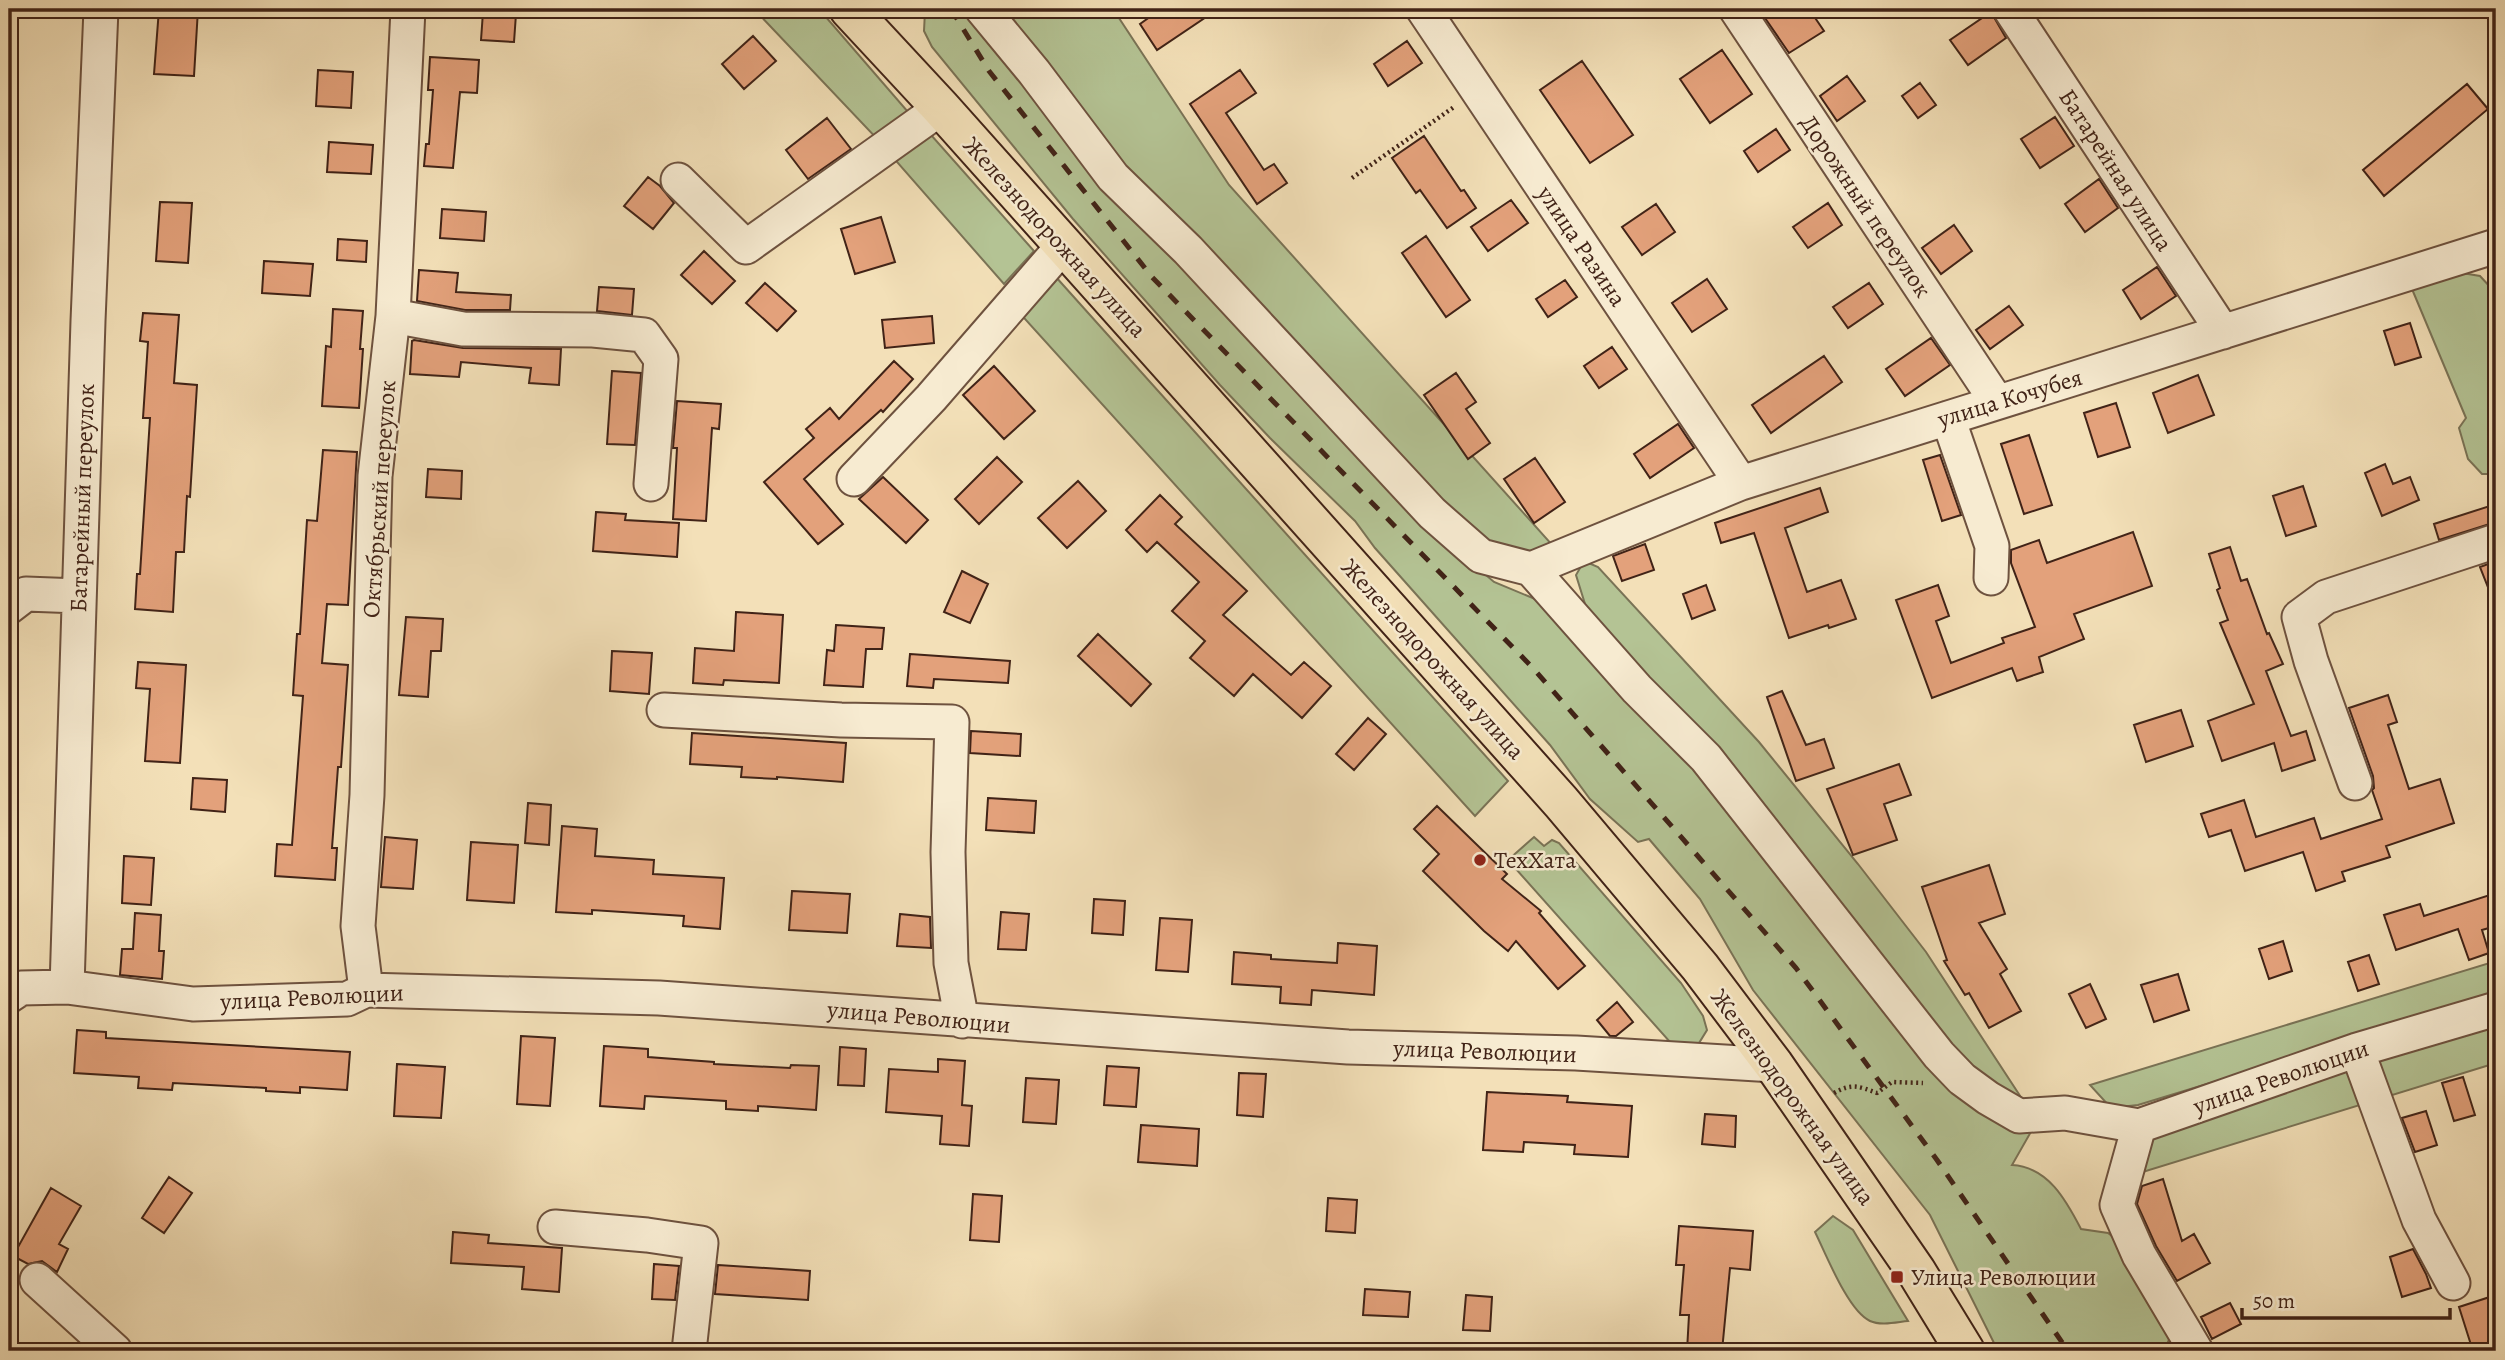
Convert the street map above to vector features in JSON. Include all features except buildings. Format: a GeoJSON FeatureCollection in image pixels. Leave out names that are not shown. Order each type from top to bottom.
{"type":"FeatureCollection","features":[{"type":"Feature","properties":{"kind":"main road","name":"Железнодорожная улица"},"geometry":{"type":"LineString","coordinates":[[849,9],[941,108],[1561,802],[1700,967],[1774,1065],[1916,1271],[1965,1351]]}},
{"type":"Feature","properties":{"kind":"street","name":"Батарейный переулок"},"geometry":{"type":"LineString","coordinates":[[67,987],[100,9]]}},
{"type":"Feature","properties":{"kind":"street","name":"Октябрьский переулок"},"geometry":{"type":"LineString","coordinates":[[366,990],[358,926],[367,795],[375,476],[393,316],[408,9]]}},
{"type":"Feature","properties":{"kind":"street"},"geometry":{"type":"LineString","coordinates":[[982,9],[1034,72],[1113,177],[1204,267],[1432,513],[1481,556],[1531,569]]}},
{"type":"Feature","properties":{"kind":"street","name":"улица Разина"},"geometry":{"type":"LineString","coordinates":[[1423,9],[1741,483]]}},
{"type":"Feature","properties":{"kind":"street","name":"Дорожный переулок"},"geometry":{"type":"LineString","coordinates":[[1736,9],[1997,402]]}},
{"type":"Feature","properties":{"kind":"street","name":"Батарейная улица"},"geometry":{"type":"LineString","coordinates":[[2010,9],[2222,332]]}},
{"type":"Feature","properties":{"kind":"street"},"geometry":{"type":"LineString","coordinates":[[678,180],[746,247],[941,108]]}},
{"type":"Feature","properties":{"kind":"street"},"geometry":{"type":"LineString","coordinates":[[854,479],[931,398],[1063,246]]}},
{"type":"Feature","properties":{"kind":"street","name":"улица Кочубея"},"geometry":{"type":"LineString","coordinates":[[1531,569],[1741,483],[2222,332],[2495,250]]}},
{"type":"Feature","properties":{"kind":"street"},"geometry":{"type":"LineString","coordinates":[[393,316],[463,328],[593,330],[644,335],[661,359],[651,484]]}},
{"type":"Feature","properties":{"kind":"street"},"geometry":{"type":"LineString","coordinates":[[1948,418],[1992,546],[1991,578]]}},
{"type":"Feature","properties":{"kind":"street"},"geometry":{"type":"LineString","coordinates":[[2355,783],[2311,661],[2299,617],[2326,597],[2496,541]]}},
{"type":"Feature","properties":{"kind":"street","name":"улица Революции"},"geometry":{"type":"LineString","coordinates":[[1531,569],[1637,689],[1706,758],[1923,1035],[1962,1079],[2019,1116],[2065,1113],[2139,1126],[2357,1050],[2496,1009]]}},
{"type":"Feature","properties":{"kind":"street"},"geometry":{"type":"LineString","coordinates":[[9,607],[26,594],[79,596]]}},
{"type":"Feature","properties":{"kind":"street"},"geometry":{"type":"LineString","coordinates":[[664,710],[841,720],[952,722],[948,852],[951,963],[962,1021]]}},
{"type":"Feature","properties":{"kind":"street","name":"улица Революции"},"geometry":{"type":"LineString","coordinates":[[9,996],[21,988],[67,987],[193,1004],[347,999],[366,990],[659,998],[1348,1047],[1576,1054],[1774,1065]]}},
{"type":"Feature","properties":{"kind":"street"},"geometry":{"type":"LineString","coordinates":[[2357,1050],[2419,1220],[2453,1283]]}},
{"type":"Feature","properties":{"kind":"street"},"geometry":{"type":"LineString","coordinates":[[2139,1126],[2118,1205],[2139,1255],[2196,1351]]}},
{"type":"Feature","properties":{"kind":"street"},"geometry":{"type":"LineString","coordinates":[[555,1227],[701,1243],[690,1351]]}},
{"type":"Feature","properties":{"kind":"street"},"geometry":{"type":"LineString","coordinates":[[37,1280],[115,1351]]}},
{"type":"Feature","properties":{"kind":"path"},"geometry":{"type":"LineString","coordinates":[[1352,178],[1478,90]]}},
{"type":"Feature","properties":{"kind":"path"},"geometry":{"type":"LineString","coordinates":[[1799,1102],[1836,1092],[1844,1086],[1859,1086],[1877,1093],[1892,1082],[1928,1085]]}},
{"type":"Feature","properties":{"kind":"green space"},"geometry":{"type":"Polygon","coordinates":[[[754,9],[819,9],[915,120],[881,143],[754,9]]]}},
{"type":"Feature","properties":{"kind":"green space"},"geometry":{"type":"Polygon","coordinates":[[[980,9],[1466,558],[1494,582],[1552,606],[1798,890],[2032,1130],[2012,1165],[2025,1167],[2046,1178],[2069,1207],[2081,1229],[2108,1233],[2121,1243],[2172,1333],[2164,1351],[1998,1351],[1930,1215],[1753,990],[1700,899],[1649,839],[1638,842],[1590,799],[1550,745],[1375,548],[1355,521],[1220,385],[1073,219],[932,47],[924,31],[925,11],[980,9]]]}},
{"type":"Feature","properties":{"kind":"green space"},"geometry":{"type":"Polygon","coordinates":[[[993,9],[1113,9],[1229,185],[1554,547],[1528,557],[1488,550],[1184,236],[993,9]]]}},
{"type":"Feature","properties":{"kind":"green space"},"geometry":{"type":"Polygon","coordinates":[[[923,130],[932,136],[1034,251],[1004,284],[890,154],[923,130]]]}},
{"type":"Feature","properties":{"kind":"green space"},"geometry":{"type":"Polygon","coordinates":[[[2462,273],[2480,276],[2492,289],[2496,304],[2496,488],[2490,474],[2482,474],[2468,459],[2459,428],[2466,418],[2412,289],[2462,273]]]}},
{"type":"Feature","properties":{"kind":"green space"},"geometry":{"type":"Polygon","coordinates":[[[1055,276],[1508,781],[1475,816],[1015,308],[1055,276]]]}},
{"type":"Feature","properties":{"kind":"green space"},"geometry":{"type":"Polygon","coordinates":[[[1584,561],[1598,567],[1759,742],[1926,952],[2028,1108],[1988,1091],[1590,620],[1576,575],[1584,561]]]}},
{"type":"Feature","properties":{"kind":"green space"},"geometry":{"type":"Polygon","coordinates":[[[1534,837],[1544,846],[1552,840],[1559,843],[1681,983],[1703,1016],[1707,1030],[1690,1051],[1678,1051],[1508,860],[1534,837]]]}},
{"type":"Feature","properties":{"kind":"green space"},"geometry":{"type":"Polygon","coordinates":[[[2496,961],[2496,996],[2138,1105],[2111,1108],[2090,1085],[2496,961]]]}},
{"type":"Feature","properties":{"kind":"green space"},"geometry":{"type":"Polygon","coordinates":[[[2496,1021],[2496,1063],[2133,1175],[2144,1139],[2496,1021]]]}},
{"type":"Feature","properties":{"kind":"green space"},"geometry":{"type":"Polygon","coordinates":[[[1833,1216],[1853,1230],[1908,1321],[1870,1321],[1854,1306],[1838,1281],[1815,1232],[1833,1216]]]}},
{"type":"Feature","properties":{"kind":"green space"},"geometry":{"type":"Polygon","coordinates":[[[1861,1345],[1913,1351],[1827,1351],[1861,1345]]]}},
{"type":"Feature","properties":{"kind":"railway"},"geometry":{"type":"LineString","coordinates":[[951,9],[989,71],[1152,277],[1532,667],[1796,968],[1937,1160],[2068,1351]]}},
{"type":"Feature","properties":{"kind":"place","name":"ТехХата"},"geometry":{"type":"Point","coordinates":[1480,860]}},
{"type":"Feature","properties":{"kind":"place","name":"Улица Революции"},"geometry":{"type":"Point","coordinates":[1897,1277]}}]}
